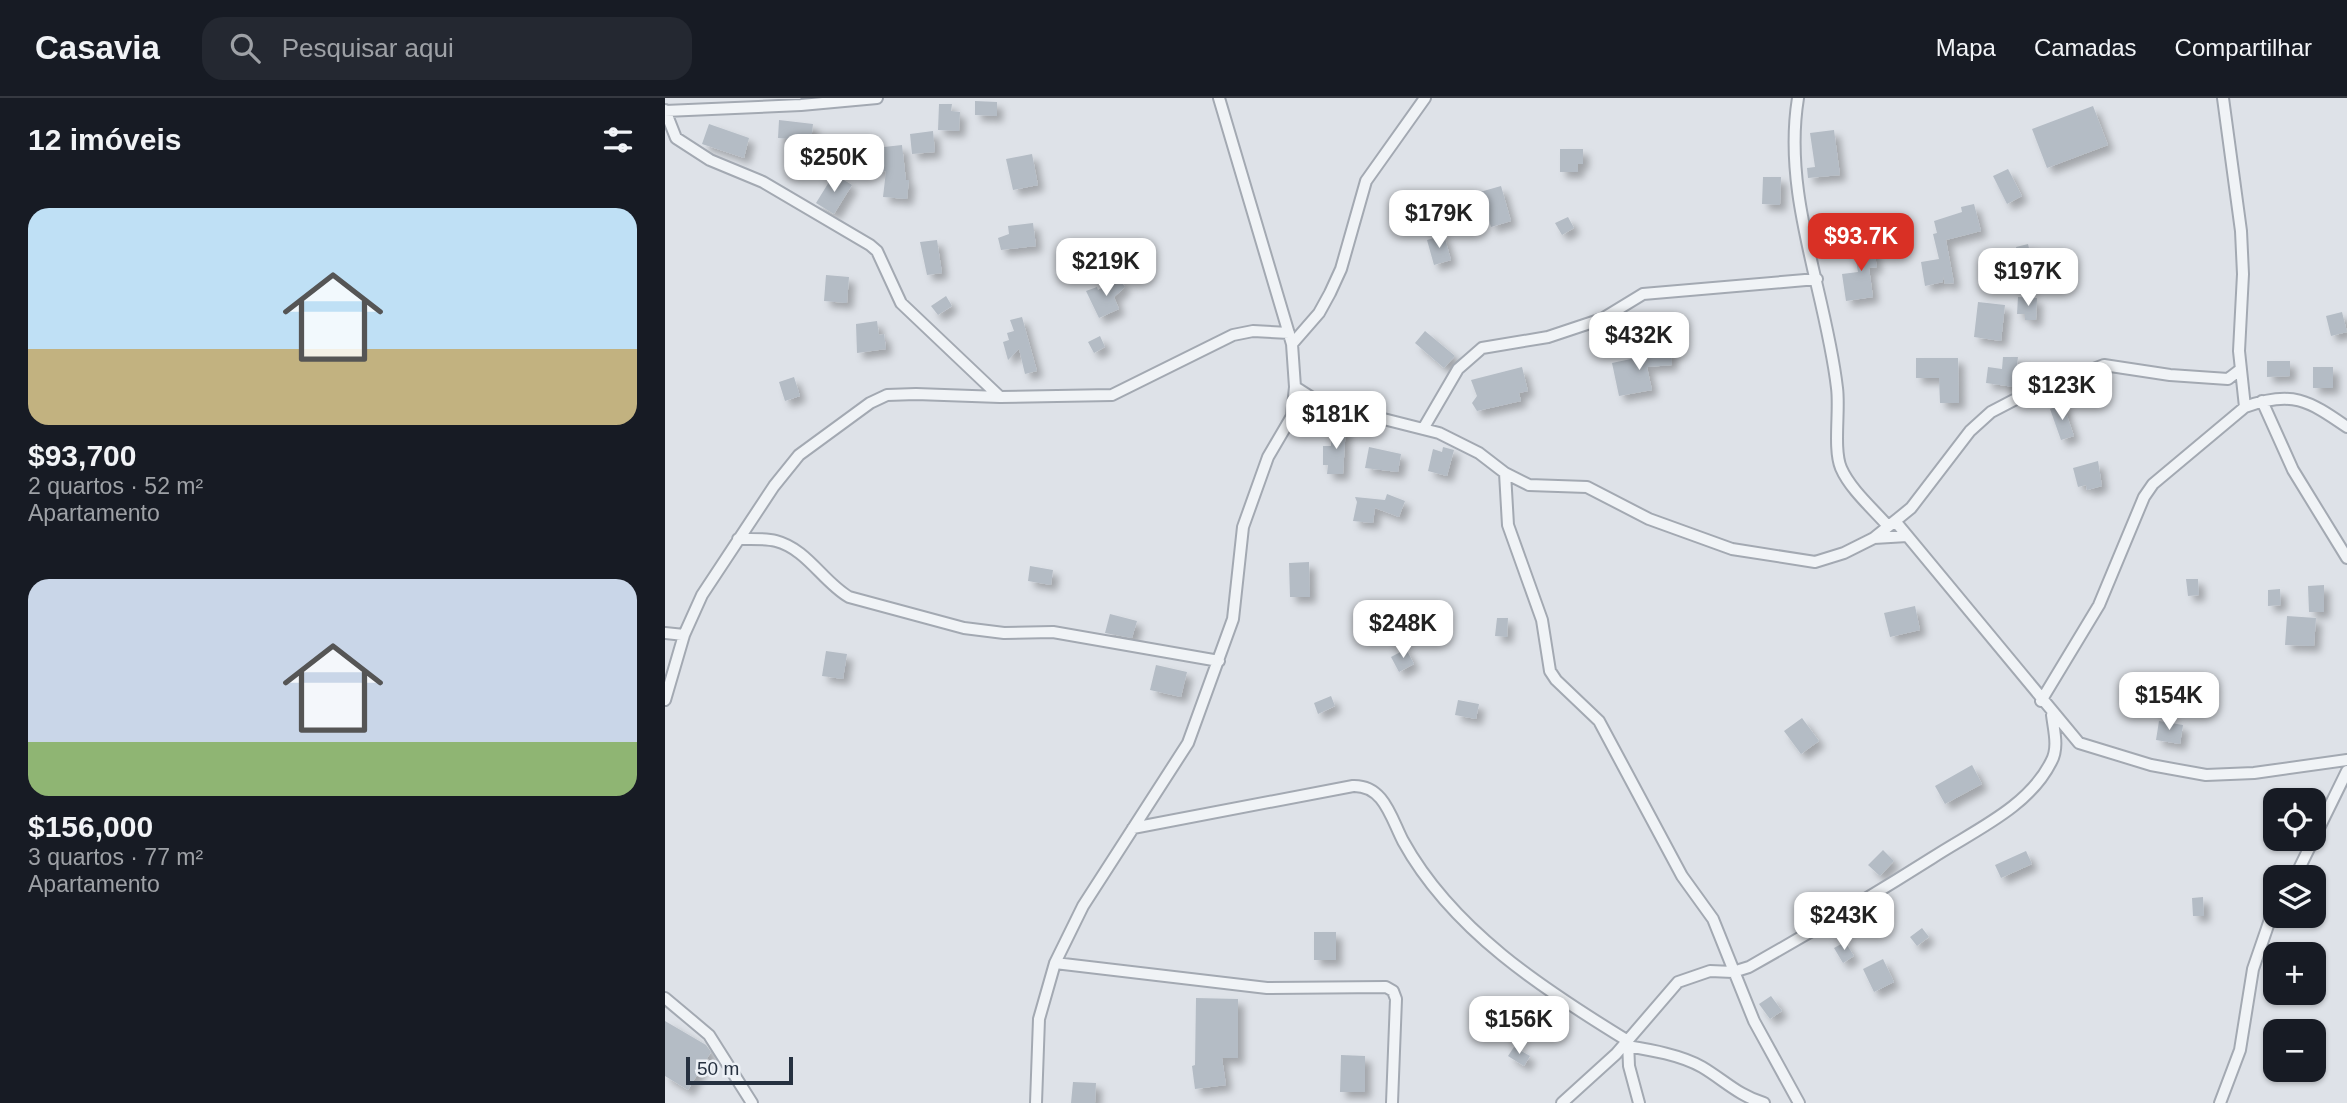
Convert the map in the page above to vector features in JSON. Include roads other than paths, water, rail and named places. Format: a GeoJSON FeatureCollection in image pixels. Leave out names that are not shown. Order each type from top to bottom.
{"type":"FeatureCollection","features":[{"type":"Feature","properties":{"kind":"street"},"geometry":{"type":"LineString","coordinates":[[877,98],[801,105],[666,111],[676,138],[710,160],[763,183],[877,251],[901,303],[1000,397]]}},
{"type":"Feature","properties":{"kind":"street"},"geometry":{"type":"LineString","coordinates":[[1036,1103],[1039,1019],[1055,963],[1083,906],[1188,743],[1233,619],[1243,527],[1268,457],[1292,416],[1295,387],[1290,338],[1219,98]]}},
{"type":"Feature","properties":{"kind":"street"},"geometry":{"type":"LineString","coordinates":[[1290,338],[1319,313],[1336,281],[1366,181],[1425,98]]}},
{"type":"Feature","properties":{"kind":"street"},"geometry":{"type":"LineString","coordinates":[[1798,98],[1793,130],[1799,200],[1837,389],[1841,468],[1888,526]]}},
{"type":"Feature","properties":{"kind":"street"},"geometry":{"type":"LineString","coordinates":[[2224,98],[2241,231],[2243,285],[2239,351],[2245,407]]}},
{"type":"Feature","properties":{"kind":"street"},"geometry":{"type":"LineString","coordinates":[[1423,429],[1458,369],[1467,358],[1482,348],[1548,337],[1602,319],[1643,294],[1817,279]]}},
{"type":"Feature","properties":{"kind":"street"},"geometry":{"type":"LineString","coordinates":[[665,699],[684,635],[702,595],[774,486],[800,455],[870,403],[887,396],[916,394],[1000,397],[1112,394],[1233,335],[1253,331],[1290,338]]}},
{"type":"Feature","properties":{"kind":"street"},"geometry":{"type":"LineString","coordinates":[[2228,379],[2239,351]]}},
{"type":"Feature","properties":{"kind":"street"},"geometry":{"type":"LineString","coordinates":[[1295,387],[1320,404],[1423,429],[1468,447],[1505,473],[1529,485],[1587,487],[1649,519],[1733,549],[1785,559],[1826,560],[1874,538],[1925,492],[1971,431],[1991,412],[2014,400],[2104,365],[2170,375],[2228,379],[2241,369]]}},
{"type":"Feature","properties":{"kind":"street"},"geometry":{"type":"LineString","coordinates":[[2041,701],[2099,605],[2144,496],[2153,484],[2245,407],[2262,401],[2298,398],[2315,404],[2347,427]]}},
{"type":"Feature","properties":{"kind":"street"},"geometry":{"type":"LineString","coordinates":[[2262,401],[2294,470],[2347,558]]}},
{"type":"Feature","properties":{"kind":"street"},"geometry":{"type":"LineString","coordinates":[[1292,416],[1320,404]]}},
{"type":"Feature","properties":{"kind":"street"},"geometry":{"type":"LineString","coordinates":[[1505,473],[1508,525],[1542,620],[1550,671],[1599,721],[1682,876],[1713,919],[1754,1021],[1799,1103]]}},
{"type":"Feature","properties":{"kind":"street"},"geometry":{"type":"LineString","coordinates":[[1888,526],[1895,521],[2052,715],[2079,743],[2151,765],[2206,775],[2254,774],[2341,760],[2346,772],[2301,865]]}},
{"type":"Feature","properties":{"kind":"street"},"geometry":{"type":"LineString","coordinates":[[1874,538],[1907,536]]}},
{"type":"Feature","properties":{"kind":"street"},"geometry":{"type":"LineString","coordinates":[[738,539],[774,540],[788,545],[837,590],[849,597],[964,628],[1004,633],[1053,632],[1219,661]]}},
{"type":"Feature","properties":{"kind":"street"},"geometry":{"type":"LineString","coordinates":[[665,633],[684,635]]}},
{"type":"Feature","properties":{"kind":"street"},"geometry":{"type":"LineString","coordinates":[[1562,1103],[1627,1043],[1678,982],[1710,971],[1734,972],[1749,967],[1835,919],[2013,806],[2042,777],[2056,751],[2052,715]]}},
{"type":"Feature","properties":{"kind":"street"},"geometry":{"type":"LineString","coordinates":[[2056,751],[2079,743]]}},
{"type":"Feature","properties":{"kind":"street"},"geometry":{"type":"LineString","coordinates":[[1133,828],[1353,786],[1373,790],[1381,797],[1410,853],[1451,910],[1541,984],[1627,1043],[1687,1060],[1710,1072],[1736,1093],[1764,1103]]}},
{"type":"Feature","properties":{"kind":"street"},"geometry":{"type":"LineString","coordinates":[[2220,1103],[2240,1050],[2253,969],[2267,928]]}},
{"type":"Feature","properties":{"kind":"street"},"geometry":{"type":"LineString","coordinates":[[1055,963],[1268,988],[1386,987],[1393,991],[1396,999],[1392,1103]]}},
{"type":"Feature","properties":{"kind":"street"},"geometry":{"type":"LineString","coordinates":[[665,998],[709,1035],[752,1103]]}},
{"type":"Feature","properties":{"kind":"street"},"geometry":{"type":"LineString","coordinates":[[1627,1043],[1632,1083],[1639,1103]]}}]}
